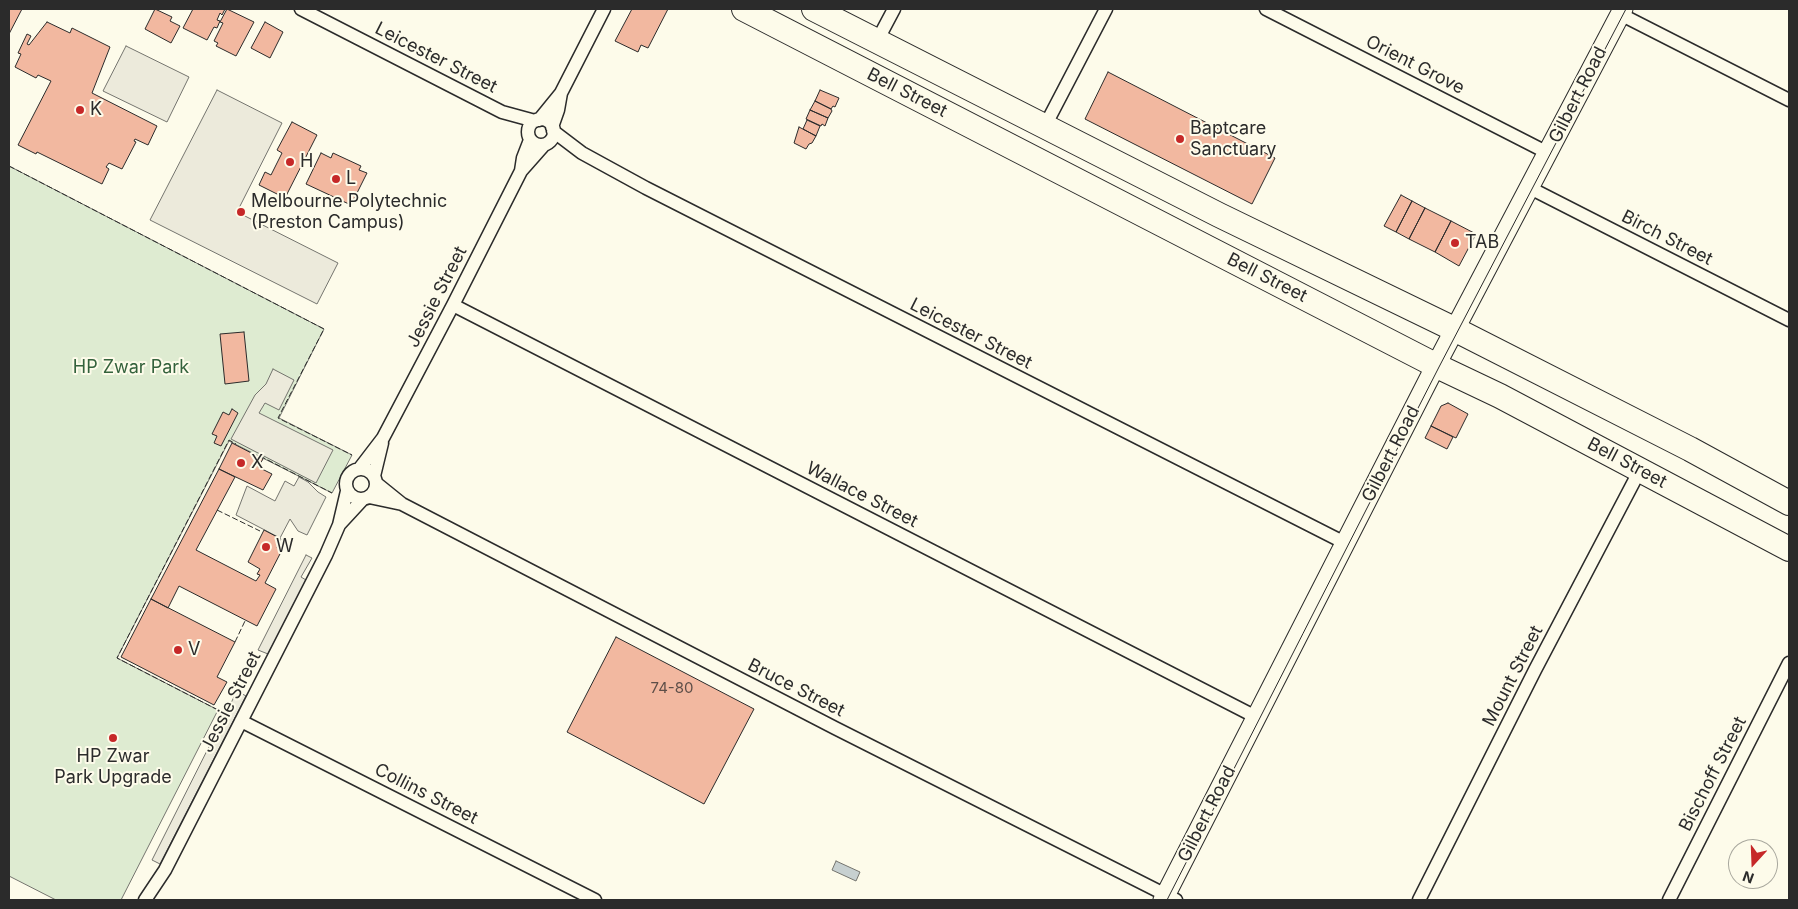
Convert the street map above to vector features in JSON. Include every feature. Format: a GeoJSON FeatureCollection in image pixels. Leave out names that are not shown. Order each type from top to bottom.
{"type":"FeatureCollection","features":[{"type":"Feature","properties":{"kind":"highway","name":"Bell Street"},"geometry":{"type":"LineString","coordinates":[[744,9],[1436,365],[1500,396],[1789,549]]}},
{"type":"Feature","properties":{"kind":"highway","name":"Bell Street"},"geometry":{"type":"LineString","coordinates":[[814,9],[1219,216],[1456,330],[1690,449],[1789,503]]}},
{"type":"Feature","properties":{"kind":"street","name":"Leicester Street"},"geometry":{"type":"LineString","coordinates":[[301,9],[502,112],[537,120]]}},
{"type":"Feature","properties":{"kind":"street"},"geometry":{"type":"LineString","coordinates":[[561,93],[552,138],[546,144],[535,144],[529,137],[530,126],[561,93],[604,9]]}},
{"type":"Feature","properties":{"kind":"street"},"geometry":{"type":"LineString","coordinates":[[877,41],[894,9]]}},
{"type":"Feature","properties":{"kind":"street"},"geometry":{"type":"LineString","coordinates":[[1046,126],[1106,9]]}},
{"type":"Feature","properties":{"kind":"street","name":"Orient Grove"},"geometry":{"type":"LineString","coordinates":[[1266,9],[1548,152]]}},
{"type":"Feature","properties":{"kind":"street"},"geometry":{"type":"LineString","coordinates":[[1621,11],[1789,100]]}},
{"type":"Feature","properties":{"kind":"street","name":"Gilbert Road"},"geometry":{"type":"LineString","coordinates":[[1168,899],[1256,717],[1436,365],[1456,330],[1621,11]]}},
{"type":"Feature","properties":{"kind":"street","name":"Leicester Street"},"geometry":{"type":"LineString","coordinates":[[502,112],[529,137]]}},
{"type":"Feature","properties":{"kind":"street"},"geometry":{"type":"LineString","coordinates":[[537,120],[547,121],[553,129]]}},
{"type":"Feature","properties":{"kind":"street","name":"Leicester Street"},"geometry":{"type":"LineString","coordinates":[[553,129],[582,153],[646,188],[1345,543]]}},
{"type":"Feature","properties":{"kind":"street","name":"Jessie Street"},"geometry":{"type":"LineString","coordinates":[[521,171],[529,137]]}},
{"type":"Feature","properties":{"kind":"street","name":"Leicester Street"},"geometry":{"type":"LineString","coordinates":[[546,144],[582,153]]}},
{"type":"Feature","properties":{"kind":"street","name":"Jessie Street"},"geometry":{"type":"LineString","coordinates":[[360,468],[383,438],[521,171],[546,144]]}},
{"type":"Feature","properties":{"kind":"street","name":"Birch Street"},"geometry":{"type":"LineString","coordinates":[[1530,188],[1789,320]]}},
{"type":"Feature","properties":{"kind":"street","name":"Wallace Street"},"geometry":{"type":"LineString","coordinates":[[452,306],[1256,717]]}},
{"type":"Feature","properties":{"kind":"street","name":"Jessie Street"},"geometry":{"type":"LineString","coordinates":[[375,479],[383,438]]}},
{"type":"Feature","properties":{"kind":"street"},"geometry":{"type":"LineString","coordinates":[[360,468],[368,470],[375,479],[374,491],[366,498],[354,497],[347,491],[347,477],[351,472],[360,468]]}},
{"type":"Feature","properties":{"kind":"street","name":"Mount Street"},"geometry":{"type":"LineString","coordinates":[[1419,900],[1535,670],[1640,470]]}},
{"type":"Feature","properties":{"kind":"street","name":"Bruce Street"},"geometry":{"type":"LineString","coordinates":[[375,479],[402,504],[1168,899]]}},
{"type":"Feature","properties":{"kind":"street","name":"Jessie Street"},"geometry":{"type":"LineString","coordinates":[[148,898],[165,870],[308,592],[339,525],[347,491]]}},
{"type":"Feature","properties":{"kind":"street","name":"Jessie Street"},"geometry":{"type":"LineString","coordinates":[[339,525],[366,498]]}},
{"type":"Feature","properties":{"kind":"street","name":"Bruce Street"},"geometry":{"type":"LineString","coordinates":[[366,498],[402,504]]}},
{"type":"Feature","properties":{"kind":"street","name":"Bischoff Street"},"geometry":{"type":"LineString","coordinates":[[1669,900],[1789,663]]}},
{"type":"Feature","properties":{"kind":"street","name":"Collins Street"},"geometry":{"type":"LineString","coordinates":[[241,721],[595,900]]}},
{"type":"Feature","properties":{"kind":"green space","name":"HP Zwar Park"},"geometry":{"type":"Polygon","coordinates":[[[9,166],[324,329],[279,418],[352,455],[332,493],[229,441],[117,658],[218,710],[121,900],[56,900],[9,876],[9,166]]]}},
{"type":"Feature","properties":{"kind":"shaded area"},"geometry":{"type":"Polygon","coordinates":[[[126,46],[189,77],[167,122],[103,91],[126,46]]]}},
{"type":"Feature","properties":{"kind":"shaded area"},"geometry":{"type":"Polygon","coordinates":[[[217,90],[282,123],[237,212],[338,263],[317,304],[150,220],[217,90]]]}},
{"type":"Feature","properties":{"kind":"shaded area"},"geometry":{"type":"Polygon","coordinates":[[[273,369],[294,380],[279,410],[265,403],[259,413],[333,450],[316,483],[231,439],[255,395],[266,384],[273,369]]]}},
{"type":"Feature","properties":{"kind":"shaded area"},"geometry":{"type":"Polygon","coordinates":[[[299,477],[326,497],[307,535],[298,531],[290,519],[280,538],[236,515],[247,486],[275,501],[285,481],[294,486],[299,477]]]}},
{"type":"Feature","properties":{"kind":"shaded area"},"geometry":{"type":"Polygon","coordinates":[[[306,555],[312,558],[301,577],[306,580],[268,654],[258,650],[306,555]]]}},
{"type":"Feature","properties":{"kind":"shaded area"},"geometry":{"type":"Polygon","coordinates":[[[237,691],[246,696],[160,864],[152,860],[237,691]]]}},
{"type":"Feature","properties":{"kind":"shaded area"},"geometry":{"type":"Polygon","coordinates":[[[836,861],[860,872],[856,881],[832,870],[836,861]]]}},
{"type":"Feature","properties":{"kind":"building"},"geometry":{"type":"Polygon","coordinates":[[[9,9],[22,9],[9,34],[9,9]]]}},
{"type":"Feature","properties":{"kind":"building"},"geometry":{"type":"Polygon","coordinates":[[[155,9],[172,17],[170,21],[180,26],[171,43],[145,29],[155,9]]]}},
{"type":"Feature","properties":{"kind":"building"},"geometry":{"type":"Polygon","coordinates":[[[193,9],[225,9],[222,15],[220,13],[217,20],[220,21],[217,28],[214,27],[207,40],[183,28],[193,9]]]}},
{"type":"Feature","properties":{"kind":"building"},"geometry":{"type":"Polygon","coordinates":[[[227,9],[254,22],[236,56],[216,46],[218,43],[214,41],[223,23],[220,22],[227,9]]]}},
{"type":"Feature","properties":{"kind":"building"},"geometry":{"type":"Polygon","coordinates":[[[632,9],[668,9],[648,48],[641,45],[638,52],[615,41],[632,9]]]}},
{"type":"Feature","properties":{"kind":"building","name":"K"},"geometry":{"type":"Polygon","coordinates":[[[47,22],[70,33],[72,28],[110,47],[92,93],[157,126],[148,145],[135,139],[134,141],[136,142],[122,169],[109,163],[106,167],[109,169],[102,184],[37,152],[36,154],[18,145],[51,81],[38,75],[36,78],[15,67],[21,54],[18,53],[27,34],[31,36],[27,44],[29,45],[47,22]]]}},
{"type":"Feature","properties":{"kind":"building"},"geometry":{"type":"Polygon","coordinates":[[[265,22],[283,32],[270,58],[251,48],[265,22]]]}},
{"type":"Feature","properties":{"kind":"building","name":"Baptcare Sanctuary"},"geometry":{"type":"Polygon","coordinates":[[[1108,72],[1275,158],[1252,204],[1085,119],[1108,72]]]}},
{"type":"Feature","properties":{"kind":"building"},"geometry":{"type":"Polygon","coordinates":[[[820,90],[839,98],[835,107],[833,106],[831,109],[815,101],[820,90]]]}},
{"type":"Feature","properties":{"kind":"building"},"geometry":{"type":"Polygon","coordinates":[[[815,101],[831,109],[832,111],[828,118],[810,110],[815,101]]]}},
{"type":"Feature","properties":{"kind":"building"},"geometry":{"type":"Polygon","coordinates":[[[810,110],[828,118],[825,126],[806,119],[810,110]]]}},
{"type":"Feature","properties":{"kind":"building"},"geometry":{"type":"Polygon","coordinates":[[[807,120],[820,126],[816,136],[803,129],[807,120]]]}},
{"type":"Feature","properties":{"kind":"building","name":"H"},"geometry":{"type":"Polygon","coordinates":[[[292,122],[317,135],[285,198],[259,185],[265,172],[271,175],[282,153],[277,150],[292,122]]]}},
{"type":"Feature","properties":{"kind":"building"},"geometry":{"type":"Polygon","coordinates":[[[799,127],[816,136],[806,149],[794,143],[799,127]]]}},
{"type":"Feature","properties":{"kind":"building","name":"L"},"geometry":{"type":"Polygon","coordinates":[[[321,153],[331,158],[333,153],[361,166],[359,170],[367,173],[351,205],[306,184],[321,153]]]}},
{"type":"Feature","properties":{"kind":"building"},"geometry":{"type":"Polygon","coordinates":[[[1401,195],[1412,201],[1396,232],[1384,226],[1401,195]]]}},
{"type":"Feature","properties":{"kind":"building"},"geometry":{"type":"Polygon","coordinates":[[[1412,201],[1425,208],[1409,239],[1396,232],[1412,201]]]}},
{"type":"Feature","properties":{"kind":"building"},"geometry":{"type":"Polygon","coordinates":[[[1425,208],[1451,221],[1435,252],[1409,239],[1425,208]]]}},
{"type":"Feature","properties":{"kind":"building","name":"TAB"},"geometry":{"type":"Polygon","coordinates":[[[1451,221],[1476,234],[1459,266],[1435,252],[1451,221]]]}},
{"type":"Feature","properties":{"kind":"building"},"geometry":{"type":"Polygon","coordinates":[[[244,332],[249,381],[225,384],[220,334],[244,332]]]}},
{"type":"Feature","properties":{"kind":"building"},"geometry":{"type":"Polygon","coordinates":[[[1448,403],[1468,414],[1456,438],[1431,426],[1441,406],[1448,403]]]}},
{"type":"Feature","properties":{"kind":"building"},"geometry":{"type":"Polygon","coordinates":[[[232,409],[238,413],[221,446],[214,443],[217,436],[212,434],[223,412],[229,415],[232,409]]]}},
{"type":"Feature","properties":{"kind":"building"},"geometry":{"type":"Polygon","coordinates":[[[1431,426],[1453,437],[1447,449],[1425,438],[1431,426]]]}},
{"type":"Feature","properties":{"kind":"building","name":"X"},"geometry":{"type":"Polygon","coordinates":[[[232,443],[263,459],[258,467],[272,474],[263,490],[219,469],[232,443]]]}},
{"type":"Feature","properties":{"kind":"building","name":"W"},"geometry":{"type":"Polygon","coordinates":[[[219,469],[235,477],[196,550],[256,581],[260,575],[257,574],[260,569],[248,562],[264,530],[281,539],[277,548],[282,550],[265,583],[276,589],[257,626],[179,586],[168,608],[151,599],[219,469]]]}},
{"type":"Feature","properties":{"kind":"building","name":"V"},"geometry":{"type":"Polygon","coordinates":[[[151,599],[235,642],[217,677],[227,682],[214,705],[121,657],[151,599]]]}},
{"type":"Feature","properties":{"kind":"building"},"geometry":{"type":"Polygon","coordinates":[[[616,637],[754,709],[704,804],[567,732],[616,637]]]}},
{"type":"Feature","properties":{"kind":"tram line"},"geometry":{"type":"LineString","coordinates":[[1167,900],[1439,367],[1626,9]]}},
{"type":"Feature","properties":{"kind":"fence"},"geometry":{"type":"LineString","coordinates":[[9,166],[324,329],[278,418],[352,455]]}},
{"type":"Feature","properties":{"kind":"fence"},"geometry":{"type":"LineString","coordinates":[[218,710],[117,658],[229,440],[236,444]]}},
{"type":"Feature","properties":{"kind":"fence"},"geometry":{"type":"LineString","coordinates":[[260,456],[332,493]]}},
{"type":"Feature","properties":{"kind":"fence"},"geometry":{"type":"LineString","coordinates":[[217,510],[260,531]]}},
{"type":"Feature","properties":{"kind":"fence"},"geometry":{"type":"LineString","coordinates":[[235,642],[245,621]]}},
{"type":"Feature","properties":{"kind":"place","name":"K"},"geometry":{"type":"Point","coordinates":[80,110]}},
{"type":"Feature","properties":{"kind":"place","name":"Baptcare Sanctuary"},"geometry":{"type":"Point","coordinates":[1180,139]}},
{"type":"Feature","properties":{"kind":"place","name":"H"},"geometry":{"type":"Point","coordinates":[290,162]}},
{"type":"Feature","properties":{"kind":"place","name":"L"},"geometry":{"type":"Point","coordinates":[336,179]}},
{"type":"Feature","properties":{"kind":"place","name":"Melbourne Polytechnic (Preston Campus)"},"geometry":{"type":"Point","coordinates":[241,212]}},
{"type":"Feature","properties":{"kind":"place","name":"TAB"},"geometry":{"type":"Point","coordinates":[1455,243]}},
{"type":"Feature","properties":{"kind":"place","name":"X"},"geometry":{"type":"Point","coordinates":[241,463]}},
{"type":"Feature","properties":{"kind":"place","name":"W"},"geometry":{"type":"Point","coordinates":[266,547]}},
{"type":"Feature","properties":{"kind":"place","name":"V"},"geometry":{"type":"Point","coordinates":[178,650]}},
{"type":"Feature","properties":{"kind":"place","name":"HP Zwar Park Upgrade"},"geometry":{"type":"Point","coordinates":[113,738]}}]}
